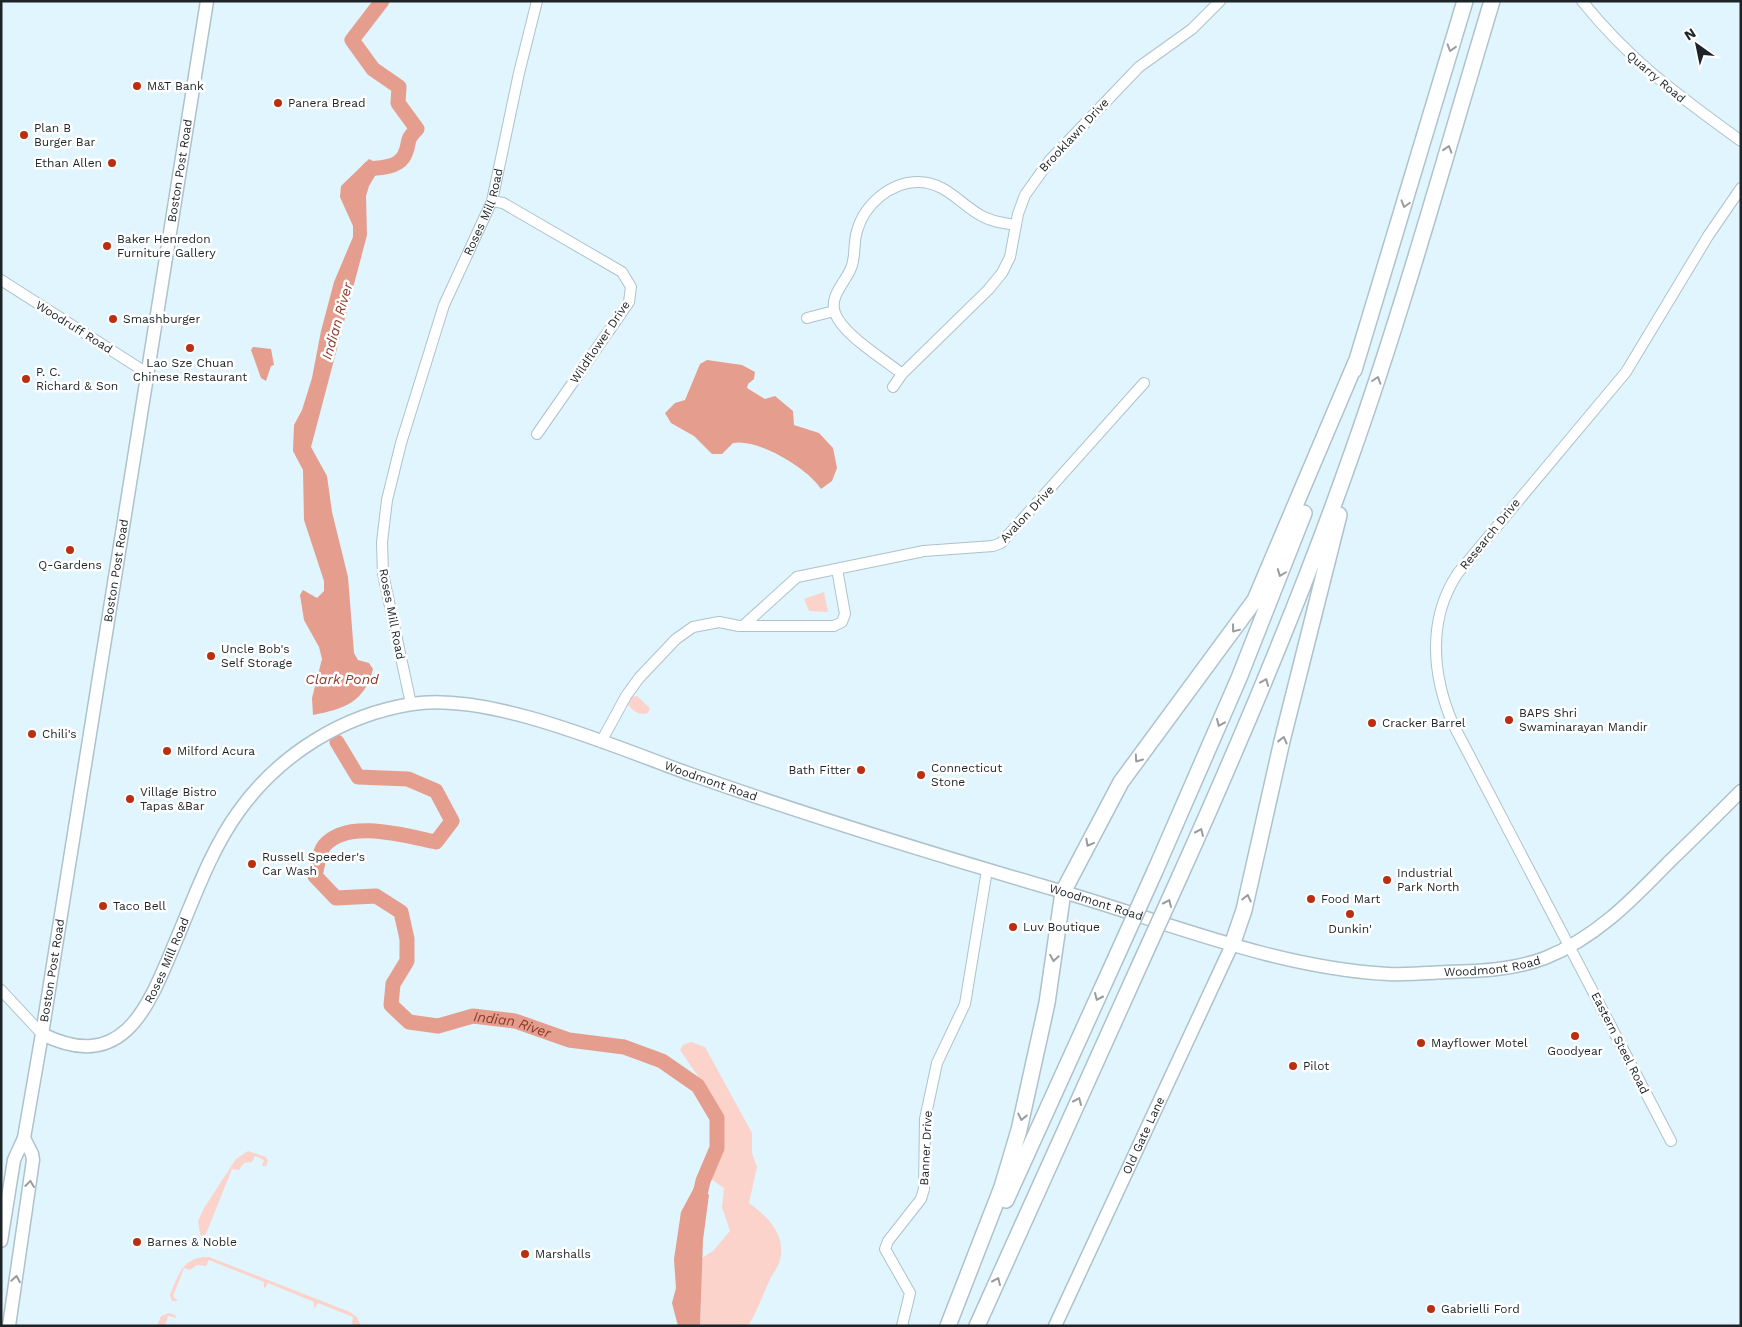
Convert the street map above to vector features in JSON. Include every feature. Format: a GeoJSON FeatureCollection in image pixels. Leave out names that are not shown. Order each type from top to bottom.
{"type":"FeatureCollection","features":[{"type":"Feature","properties":{"kind":"highway"},"geometry":{"type":"LineString","coordinates":[[948,1326],[1216,734],[1265,614],[1306,506],[1356,362],[1465,1]]}},
{"type":"Feature","properties":{"kind":"highway"},"geometry":{"type":"LineString","coordinates":[[977,1326],[1180,876],[1284,635],[1361,426],[1409,280],[1492,1]]}},
{"type":"Feature","properties":{"kind":"highway"},"geometry":{"type":"LineString","coordinates":[[948,1326],[1002,1187],[1019,1130],[1047,1004],[1063,892],[1121,782],[1255,600],[1356,362]]}},
{"type":"Feature","properties":{"kind":"highway"},"geometry":{"type":"LineString","coordinates":[[1232,945],[1244,910],[1282,741],[1361,426]]}},
{"type":"Feature","properties":{"kind":"main road","name":"Boston Post Road"},"geometry":{"type":"LineString","coordinates":[[2,1235],[16,1153],[24,1138],[42,1034],[207,1]]}},
{"type":"Feature","properties":{"kind":"main road","name":"Woodmont Road"},"geometry":{"type":"LineString","coordinates":[[411,704],[450,703],[496,710],[601,742],[821,819],[1232,945],[1322,966],[1389,974],[1495,970],[1531,963],[1570,946],[1611,919],[1741,791]]}},
{"type":"Feature","properties":{"kind":"main road","name":"Roses Mill Road"},"geometry":{"type":"LineString","coordinates":[[42,1034],[59,1042],[89,1045],[112,1040],[128,1029],[150,1001],[214,853],[234,818],[252,795],[289,758],[326,733],[373,714],[411,704]]}},
{"type":"Feature","properties":{"kind":"main road","name":"Old Gate Lane"},"geometry":{"type":"LineString","coordinates":[[1055,1326],[1232,945]]}},
{"type":"Feature","properties":{"kind":"main road"},"geometry":{"type":"LineString","coordinates":[[9,1326],[33,1160],[24,1138]]}},
{"type":"Feature","properties":{"kind":"main road"},"geometry":{"type":"LineString","coordinates":[[2,1235],[24,1232]]}},
{"type":"Feature","properties":{"kind":"street","name":"Roses Mill Road"},"geometry":{"type":"LineString","coordinates":[[411,704],[383,574],[382,542],[387,500],[401,443],[441,313],[492,200],[519,73],[537,1]]}},
{"type":"Feature","properties":{"kind":"street","name":"Brooklawn Drive"},"geometry":{"type":"LineString","coordinates":[[893,387],[902,374],[997,281],[1010,257],[1025,195],[1050,160],[1138,67],[1192,29],[1220,1]]}},
{"type":"Feature","properties":{"kind":"street","name":"Quarry Road"},"geometry":{"type":"LineString","coordinates":[[1582,1],[1615,40],[1647,70],[1682,99],[1741,140]]}},
{"type":"Feature","properties":{"kind":"street"},"geometry":{"type":"LineString","coordinates":[[902,374],[847,329],[834,311],[837,293],[853,263],[854,241],[860,222],[879,198],[897,186],[918,182],[936,185],[991,221],[1016,226]]}},
{"type":"Feature","properties":{"kind":"street","name":"Research Drive"},"geometry":{"type":"LineString","coordinates":[[1570,946],[1443,702],[1436,657],[1440,616],[1445,597],[1466,561],[1626,372],[1708,236],[1741,188]]}},
{"type":"Feature","properties":{"kind":"street","name":"Wildflower Drive"},"geometry":{"type":"LineString","coordinates":[[492,200],[503,203],[622,272],[631,287],[628,302],[537,434]]}},
{"type":"Feature","properties":{"kind":"street","name":"Woodruff Road"},"geometry":{"type":"LineString","coordinates":[[1,280],[147,373]]}},
{"type":"Feature","properties":{"kind":"street"},"geometry":{"type":"LineString","coordinates":[[807,318],[834,311]]}},
{"type":"Feature","properties":{"kind":"street","name":"Avalon Drive"},"geometry":{"type":"LineString","coordinates":[[743,626],[797,578],[924,552],[993,546],[1001,543],[1144,383]]}},
{"type":"Feature","properties":{"kind":"street"},"geometry":{"type":"LineString","coordinates":[[601,742],[626,696],[639,678],[681,635],[693,627],[709,622],[743,626],[838,625],[844,618],[844,614],[837,569]]}},
{"type":"Feature","properties":{"kind":"street","name":"Banner Drive"},"geometry":{"type":"LineString","coordinates":[[902,1326],[910,1293],[885,1249],[888,1241],[922,1198],[924,1190],[925,1119],[937,1063],[965,1004],[987,870]]}},
{"type":"Feature","properties":{"kind":"street","name":"Eastern Steel Road"},"geometry":{"type":"LineString","coordinates":[[1570,946],[1671,1141]]}},
{"type":"Feature","properties":{"kind":"street"},"geometry":{"type":"LineString","coordinates":[[1,990],[42,1034]]}},
{"type":"Feature","properties":{"kind":"shaded area"},"geometry":{"type":"Polygon","coordinates":[[[824,592],[828,612],[809,611],[804,599],[824,592]]]}},
{"type":"Feature","properties":{"kind":"shaded area"},"geometry":{"type":"Polygon","coordinates":[[[637,696],[650,708],[648,713],[639,713],[632,709],[628,704],[632,697],[637,696]]]}},
{"type":"Feature","properties":{"kind":"shaded area"},"geometry":{"type":"Polygon","coordinates":[[[691,1042],[705,1047],[752,1133],[752,1153],[757,1167],[749,1203],[769,1220],[778,1234],[780,1242],[779,1264],[748,1326],[700,1326],[702,1258],[713,1251],[730,1231],[722,1207],[724,1188],[712,1180],[704,1171],[721,1124],[698,1076],[680,1050],[683,1045],[691,1042]]]}},
{"type":"Feature","properties":{"kind":"shaded area"},"geometry":{"type":"Polygon","coordinates":[[[248,1151],[266,1157],[268,1161],[266,1166],[262,1166],[264,1160],[255,1156],[252,1162],[244,1163],[239,1170],[232,1169],[205,1236],[211,1239],[208,1243],[200,1234],[198,1221],[204,1208],[236,1159],[248,1151]]]}},
{"type":"Feature","properties":{"kind":"shaded area"},"geometry":{"type":"Polygon","coordinates":[[[209,1257],[350,1312],[357,1317],[361,1326],[352,1324],[353,1317],[318,1303],[314,1309],[314,1302],[268,1283],[264,1289],[264,1282],[209,1260],[206,1266],[197,1265],[190,1270],[184,1268],[173,1296],[178,1301],[172,1301],[170,1295],[179,1274],[187,1263],[209,1257]]]}},
{"type":"Feature","properties":{"kind":"shaded area"},"geometry":{"type":"Polygon","coordinates":[[[169,1313],[175,1315],[176,1318],[168,1316],[165,1326],[157,1326],[161,1316],[169,1313]]]}},
{"type":"Feature","properties":{"kind":"water","name":"Clark Pond"},"geometry":{"type":"Polygon","coordinates":[[[369,159],[379,164],[379,169],[369,186],[366,196],[367,235],[311,447],[327,476],[332,512],[348,577],[354,653],[358,660],[369,663],[373,669],[365,689],[352,702],[334,710],[313,715],[312,698],[322,659],[319,647],[304,620],[300,595],[303,590],[317,598],[324,591],[324,581],[304,520],[303,470],[293,451],[294,425],[302,410],[312,378],[321,331],[334,282],[353,237],[353,226],[340,197],[341,186],[369,159]]]}},
{"type":"Feature","properties":{"kind":"water"},"geometry":{"type":"Polygon","coordinates":[[[253,347],[271,349],[274,365],[271,366],[266,381],[261,378],[251,350],[253,347]]]}},
{"type":"Feature","properties":{"kind":"water"},"geometry":{"type":"Polygon","coordinates":[[[707,360],[742,365],[755,372],[754,379],[748,384],[747,388],[765,399],[775,396],[793,411],[794,425],[819,433],[833,448],[837,468],[832,481],[821,489],[805,472],[794,464],[755,445],[733,443],[722,454],[712,454],[694,436],[671,423],[665,413],[675,403],[685,400],[700,364],[707,360]]]}},
{"type":"Feature","properties":{"kind":"water"},"geometry":{"type":"Polygon","coordinates":[[[696,1184],[709,1195],[703,1240],[700,1326],[678,1326],[672,1303],[676,1288],[674,1259],[681,1212],[696,1184]]]}},
{"type":"Feature","properties":{"kind":"waterway","name":"Indian River"},"geometry":{"type":"LineString","coordinates":[[364,176],[369,169],[390,166],[399,162],[407,150],[410,137],[417,129],[398,103],[399,87],[373,69],[352,40],[382,1]]}},
{"type":"Feature","properties":{"kind":"waterway","name":"Indian River"},"geometry":{"type":"LineString","coordinates":[[337,742],[358,777],[408,779],[436,791],[452,821],[436,842],[377,831],[347,833],[334,838],[324,846],[318,860],[315,876],[336,898],[376,896],[401,912],[407,939],[407,961],[393,984],[391,1005],[409,1022],[438,1026],[473,1016],[515,1021],[569,1040],[624,1047],[662,1061],[698,1086],[717,1118],[717,1148],[703,1181],[697,1208]]}},
{"type":"Feature","properties":{"kind":"place","name":"M&T Bank"},"geometry":{"type":"Point","coordinates":[137,86]}},
{"type":"Feature","properties":{"kind":"place","name":"Panera Bread"},"geometry":{"type":"Point","coordinates":[278,103]}},
{"type":"Feature","properties":{"kind":"place","name":"Plan B Burger Bar"},"geometry":{"type":"Point","coordinates":[24,135]}},
{"type":"Feature","properties":{"kind":"place","name":"Ethan Allen"},"geometry":{"type":"Point","coordinates":[112,163]}},
{"type":"Feature","properties":{"kind":"place","name":"Baker Henredon Furniture Gallery"},"geometry":{"type":"Point","coordinates":[107,246]}},
{"type":"Feature","properties":{"kind":"place","name":"Smashburger"},"geometry":{"type":"Point","coordinates":[113,319]}},
{"type":"Feature","properties":{"kind":"place","name":"Lao Sze Chuan Chinese Restaurant"},"geometry":{"type":"Point","coordinates":[190,348]}},
{"type":"Feature","properties":{"kind":"place","name":"P. C. Richard & Son"},"geometry":{"type":"Point","coordinates":[26,379]}},
{"type":"Feature","properties":{"kind":"place","name":"Q-Gardens"},"geometry":{"type":"Point","coordinates":[70,550]}},
{"type":"Feature","properties":{"kind":"place","name":"Uncle Bob's Self Storage"},"geometry":{"type":"Point","coordinates":[211,656]}},
{"type":"Feature","properties":{"kind":"place","name":"BAPS Shri Swaminarayan Mandir"},"geometry":{"type":"Point","coordinates":[1509,720]}},
{"type":"Feature","properties":{"kind":"place","name":"Cracker Barrel"},"geometry":{"type":"Point","coordinates":[1372,723]}},
{"type":"Feature","properties":{"kind":"place","name":"Chili's"},"geometry":{"type":"Point","coordinates":[32,734]}},
{"type":"Feature","properties":{"kind":"place","name":"Milford Acura"},"geometry":{"type":"Point","coordinates":[167,751]}},
{"type":"Feature","properties":{"kind":"place","name":"Bath Fitter"},"geometry":{"type":"Point","coordinates":[861,770]}},
{"type":"Feature","properties":{"kind":"place","name":"Connecticut Stone"},"geometry":{"type":"Point","coordinates":[921,775]}},
{"type":"Feature","properties":{"kind":"place","name":"Village Bistro Tapas &Bar"},"geometry":{"type":"Point","coordinates":[130,799]}},
{"type":"Feature","properties":{"kind":"place","name":"Russell Speeder's Car Wash"},"geometry":{"type":"Point","coordinates":[252,864]}},
{"type":"Feature","properties":{"kind":"place","name":"Industrial Park North"},"geometry":{"type":"Point","coordinates":[1387,880]}},
{"type":"Feature","properties":{"kind":"place","name":"Food Mart"},"geometry":{"type":"Point","coordinates":[1311,899]}},
{"type":"Feature","properties":{"kind":"place","name":"Taco Bell"},"geometry":{"type":"Point","coordinates":[103,906]}},
{"type":"Feature","properties":{"kind":"place","name":"Dunkin'"},"geometry":{"type":"Point","coordinates":[1350,914]}},
{"type":"Feature","properties":{"kind":"place","name":"Luv Boutique"},"geometry":{"type":"Point","coordinates":[1013,927]}},
{"type":"Feature","properties":{"kind":"place","name":"Goodyear"},"geometry":{"type":"Point","coordinates":[1575,1036]}},
{"type":"Feature","properties":{"kind":"place","name":"Mayflower Motel"},"geometry":{"type":"Point","coordinates":[1421,1043]}},
{"type":"Feature","properties":{"kind":"place","name":"Pilot"},"geometry":{"type":"Point","coordinates":[1293,1066]}},
{"type":"Feature","properties":{"kind":"place","name":"Barnes & Noble"},"geometry":{"type":"Point","coordinates":[137,1242]}},
{"type":"Feature","properties":{"kind":"place","name":"Marshalls"},"geometry":{"type":"Point","coordinates":[525,1254]}},
{"type":"Feature","properties":{"kind":"place","name":"Gabrielli Ford"},"geometry":{"type":"Point","coordinates":[1431,1309]}}]}
